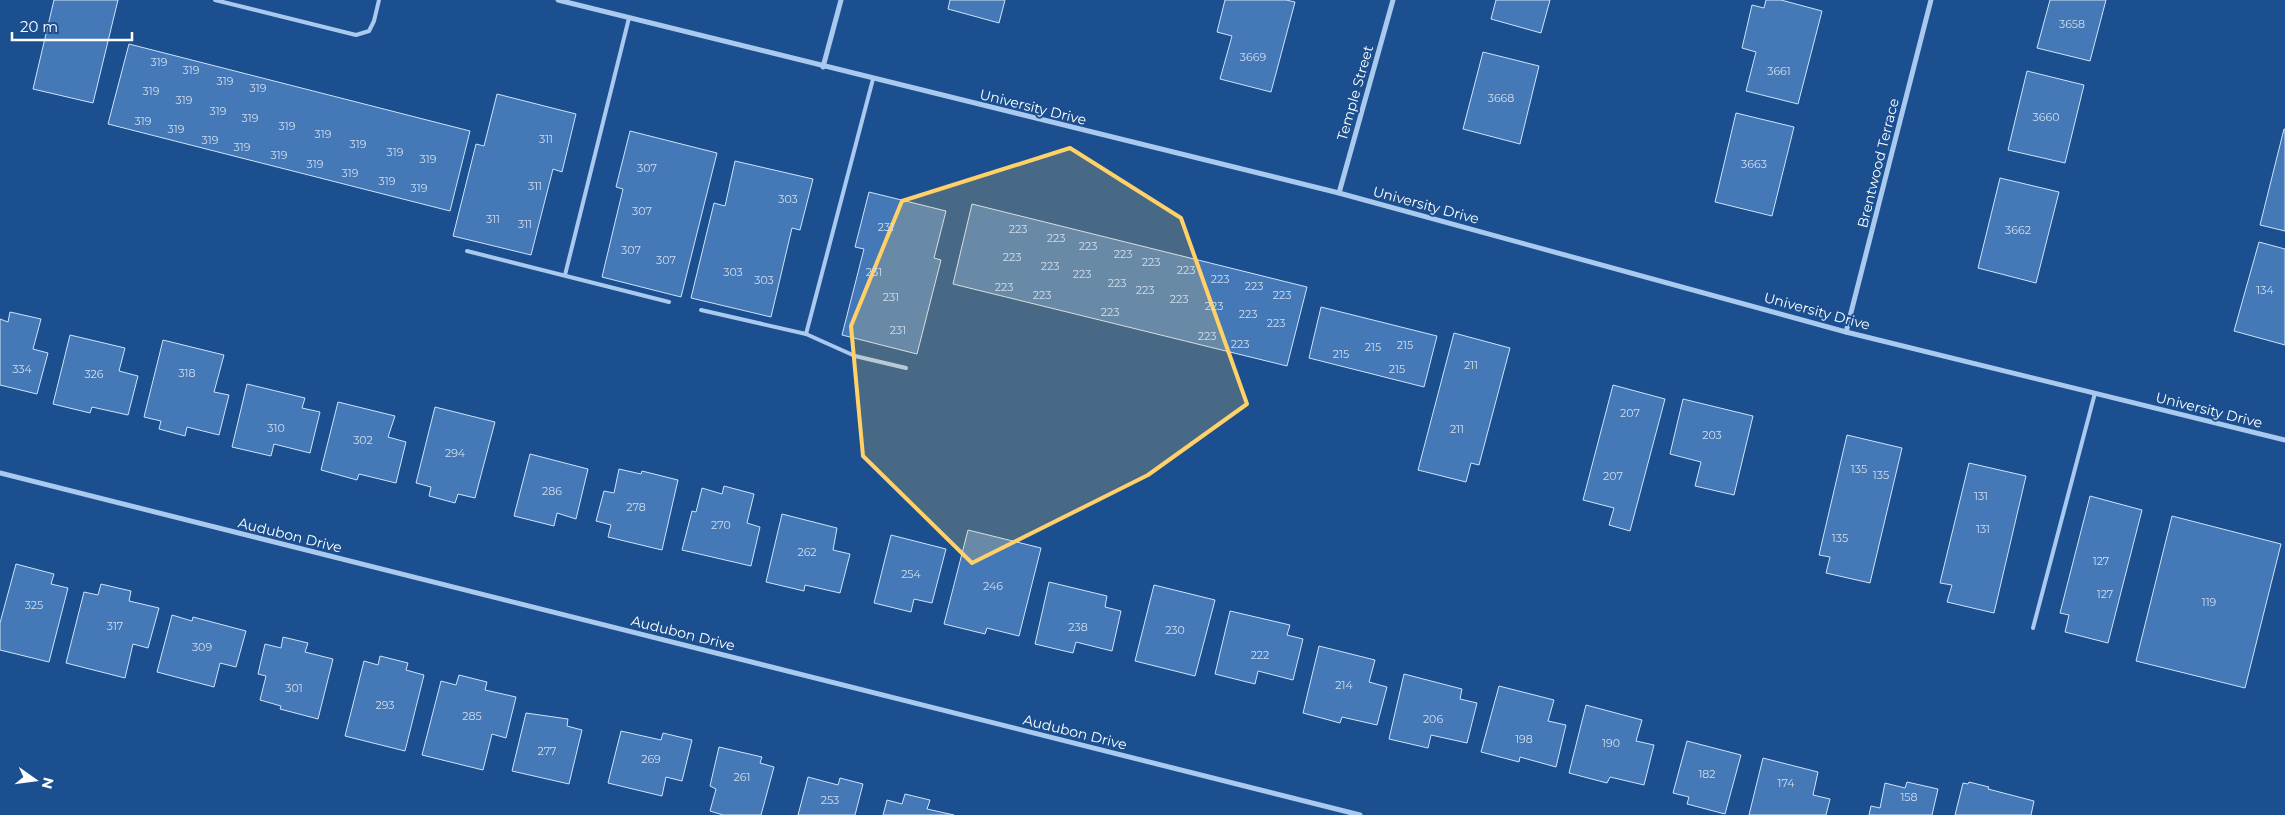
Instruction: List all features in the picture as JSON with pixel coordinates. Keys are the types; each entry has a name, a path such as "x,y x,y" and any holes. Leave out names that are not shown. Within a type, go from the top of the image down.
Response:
{"street":[{"name":"University Drive","path":"558,0 1339,193 1846,332 2285,440"},
{"path":"824,67 840,0"},
{"name":"Temple Street","path":"1339,193 1393,0"},
{"name":"Brentwood Terrace","path":"1846,332 1931,0"},
{"name":"Audubon Drive","path":"0,473 1360,815"}],"lane":[{"path":"216,0 356,35 369,31 374,21 379,0"},
{"path":"566,275 630,18"},
{"path":"806,334 873,79"},
{"path":"466,251 669,302"},
{"path":"701,310 806,334 855,356 906,368"},
{"path":"2033,628 2095,393"}],"highlighted area":[{"path":"1070,148 1181,218 1247,404 1148,475 972,563 863,456 851,326 902,201"}],"building":[{"path":"54,0 118,0 93,103 33,89"},
{"path":"950,0 1005,0 999,23 948,9"},
{"path":"1225,0 1286,0 1295,2 1271,92 1220,79 1232,36 1217,32"},
{"path":"1496,0 1550,0 1541,33 1491,19"},
{"path":"1766,0 1781,0 1822,11 1798,104 1746,91 1756,52 1742,48 1752,5 1764,8"},
{"path":"2050,0 2106,0 2090,61 2037,48"},
{"path":"129,44 470,131 450,211 108,124"},
{"path":"1483,52 1539,66 1520,144 1463,129"},
{"path":"2027,71 2084,85 2065,163 2008,150"},
{"path":"497,94 576,114 562,172 553,169 531,255 453,236 476,144 484,146"},
{"path":"1736,113 1794,127 1772,216 1715,202"},
{"path":"2285,129 2285,231 2260,225"},
{"path":"630,131 717,153 681,297 602,277 623,189 616,187"},
{"path":"735,161 813,179 800,230 792,228 771,317 691,298 714,203 725,206"},
{"path":"2000,178 2059,192 2036,283 1978,268"},
{"path":"869,192 946,211 934,258 941,260 917,354 842,335 864,249 855,247"},
{"path":"972,204 1307,287 1287,366 953,284"},
{"path":"2259,242 2285,249 2285,345 2234,331"},
{"path":"1321,307 1437,336 1424,387 1309,358"},
{"path":"10,312 41,319 33,349 48,353 37,394 0,385 0,319 8,322"},
{"path":"1454,333 1510,348 1479,465 1471,463 1466,482 1418,470"},
{"path":"70,335 125,348 119,371 138,376 128,415 92,407 90,413 53,404"},
{"path":"163,340 224,355 214,392 229,395 219,435 187,427 185,436 159,429 161,421 144,417"},
{"path":"247,384 305,398 302,408 320,412 310,453 274,444 271,456 232,447"},
{"path":"1613,385 1665,399 1630,531 1609,525 1614,508 1583,500"},
{"path":"1683,399 1753,416 1734,495 1695,486 1701,462 1670,454"},
{"path":"338,402 395,416 388,437 406,442 396,483 359,474 357,480 321,470"},
{"path":"435,407 495,422 475,498 458,494 455,503 429,496 431,487 416,483"},
{"path":"1847,435 1902,448 1870,583 1826,573 1830,557 1819,555"},
{"path":"530,454 588,469 576,519 557,513 554,526 514,516"},
{"path":"1969,463 2026,476 1994,613 1947,602 1952,585 1940,583"},
{"path":"619,469 641,474 642,471 678,480 662,550 608,537 611,525 596,521 604,491 614,493"},
{"path":"724,486 754,494 747,523 760,527 751,566 682,550 692,511 696,512 702,488 722,494"},
{"path":"2090,496 2142,510 2108,643 2065,632 2069,615 2060,613"},
{"path":"782,514 837,528 833,550 850,554 840,593 805,585 804,591 766,582"},
{"path":"2172,516 2281,544 2245,688 2136,661"},
{"path":"968,530 1041,548 1019,636 987,628 985,634 944,624"},
{"path":"891,535 946,549 932,603 914,599 911,612 874,603"},
{"path":"16,564 54,574 51,584 68,588 49,662 0,650 0,623"},
{"path":"1049,582 1107,596 1105,607 1121,611 1112,651 1076,642 1073,653 1035,644"},
{"path":"101,584 131,591 129,601 159,608 148,648 133,644 125,678 66,663 84,592 98,595"},
{"path":"1154,585 1215,600 1195,676 1135,661"},
{"path":"1230,611 1290,625 1287,635 1303,639 1293,680 1258,671 1255,684 1215,674"},
{"path":"172,615 192,621 193,617 246,631 236,667 220,663 214,687 157,672"},
{"path":"283,637 308,643 305,652 333,659 318,719 280,709 281,706 260,700 266,676 258,674 265,644 281,648"},
{"path":"1319,646 1375,660 1369,682 1387,687 1377,725 1342,717 1340,723 1303,713"},
{"path":"380,656 408,663 406,670 424,675 405,751 345,736 364,661 378,665"},
{"path":"1404,674 1462,689 1460,699 1477,703 1467,743 1431,735 1428,748 1389,739"},
{"path":"459,675 487,682 485,690 516,697 506,738 492,734 483,770 422,755 441,681 456,685"},
{"path":"1499,686 1554,700 1548,721 1566,725 1556,767 1520,757 1519,762 1481,752"},
{"path":"1586,705 1642,720 1636,741 1654,745 1644,785 1610,777 1607,783 1569,773"},
{"path":"526,713 568,719 567,726 582,730 569,784 512,771"},
{"path":"621,731 661,740 663,733 692,740 682,781 666,777 662,796 608,783"},
{"path":"1687,741 1741,755 1725,814 1687,804 1689,797 1673,793"},
{"path":"719,747 762,757 760,763 774,767 761,815 723,815 710,811 716,789 710,786"},
{"path":"1763,758 1818,772 1813,795 1830,799 1826,815 1749,815"},
{"path":"808,777 838,785 840,778 863,784 855,815 798,815"},
{"path":"1907,782 1938,789 1932,815 1869,815 1871,806 1880,808 1885,783 1905,788"},
{"path":"1969,782 2034,801 2031,815 1955,815 1963,783 1968,784"},
{"path":"905,794 930,800 927,809 954,815 883,815 887,800 902,804"}]}
